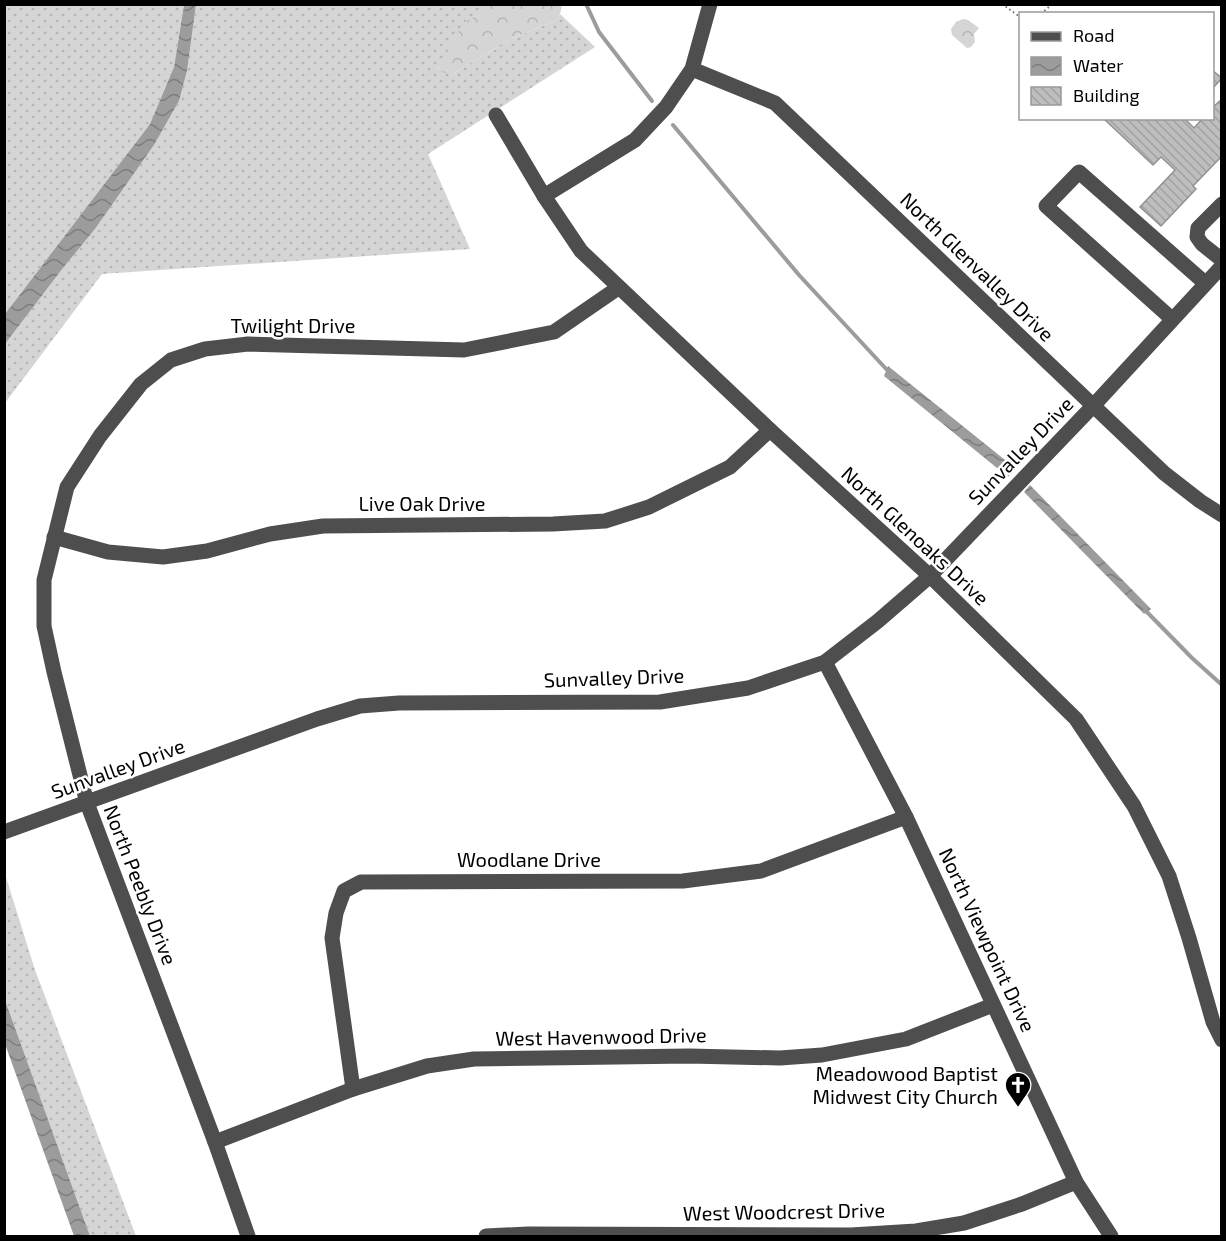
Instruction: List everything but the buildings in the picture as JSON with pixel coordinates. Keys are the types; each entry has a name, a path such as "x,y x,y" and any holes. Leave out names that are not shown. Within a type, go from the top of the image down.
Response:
{"street":[{"path":"544,196 635,140 666,107 692,69 710,4"},
{"name":"North Glenvalley Drive","path":"692,69 774,103 1164,473 1221,515"},
{"name":"North Glenoaks Drive","path":"496,116 544,196 581,251 770,430 930,576 1076,719 1134,806 1169,876 1213,1022 1221,1040"},
{"path":"1172,319 1046,206 1078,172 1217,272"},
{"path":"1217,272 1197,237 1198,228 1221,204"},
{"name":"Sunvalley Drive","path":"4,832 317,719 360,706 455,702 660,702 748,688 825,662 878,621 930,576 1093,406 1217,272"},
{"name":"Twilight Drive","path":"54,537 68,487 100,436 141,384 171,360 205,349 248,344 464,350 554,332 618,288"},
{"name":"Live Oak Drive","path":"54,537 108,552 163,557 207,551 270,534 323,526 553,525 605,521 649,507 730,467 770,430"},
{"name":"North Peebly Drive","path":"54,537 44,580 44,626 87,803 215,1142 248,1236"},
{"name":"North Viewpoint Drive","path":"825,662 906,817 1076,1182 1111,1236"},
{"name":"Woodlane Drive","path":"353,1089 332,938 336,913 344,891 361,882 683,880 728,875 761,871 906,817"},
{"name":"West Havenwood Drive","path":"215,1142 353,1089 427,1066 474,1059 689,1056 780,1058 822,1055 906,1039 993,1005"},
{"name":"West Woodcrest Drive","path":"486,1236 528,1234 851,1235 916,1231 964,1223 1022,1204 1076,1182"}],"path":[{"path":"1002,4 1019,16"}],"green space":[{"path":"5,5 184,5 174,67 150,124 5,314"},
{"path":"196,5 485,5 485,13 437,69 451,75 513,38 557,20 560,14 595,47 428,154 470,249 102,274 5,403 5,344 95,229 154,145 179,101 187,71"},
{"path":"485,5 562,5 557,20 513,38 451,75 437,70 464,22 485,13"},
{"path":"963,19 979,28 974,34 975,42 967,48 952,35 951,29 956,22"},
{"path":"5,874 35,970 136,1236 90,1236 5,1000"}],"water":[{"path":"184,5 196,5 187,71 179,101 154,145 95,229 5,344 5,314 150,124 174,67"},
{"path":"888,366 1015,468 1008,477 884,376"},
{"path":"1030,485 1151,609 1144,614 1024,492"},
{"path":"5,1000 90,1236 74,1236 5,1044"}],"waterway":[{"path":"586,4 599,32 652,101"},
{"path":"673,125 799,275 888,371"},
{"path":"1145,610 1222,685"}],"place":[{"name":"Meadowood Baptist Midwest City Church","path":"1018,1108"}]}
